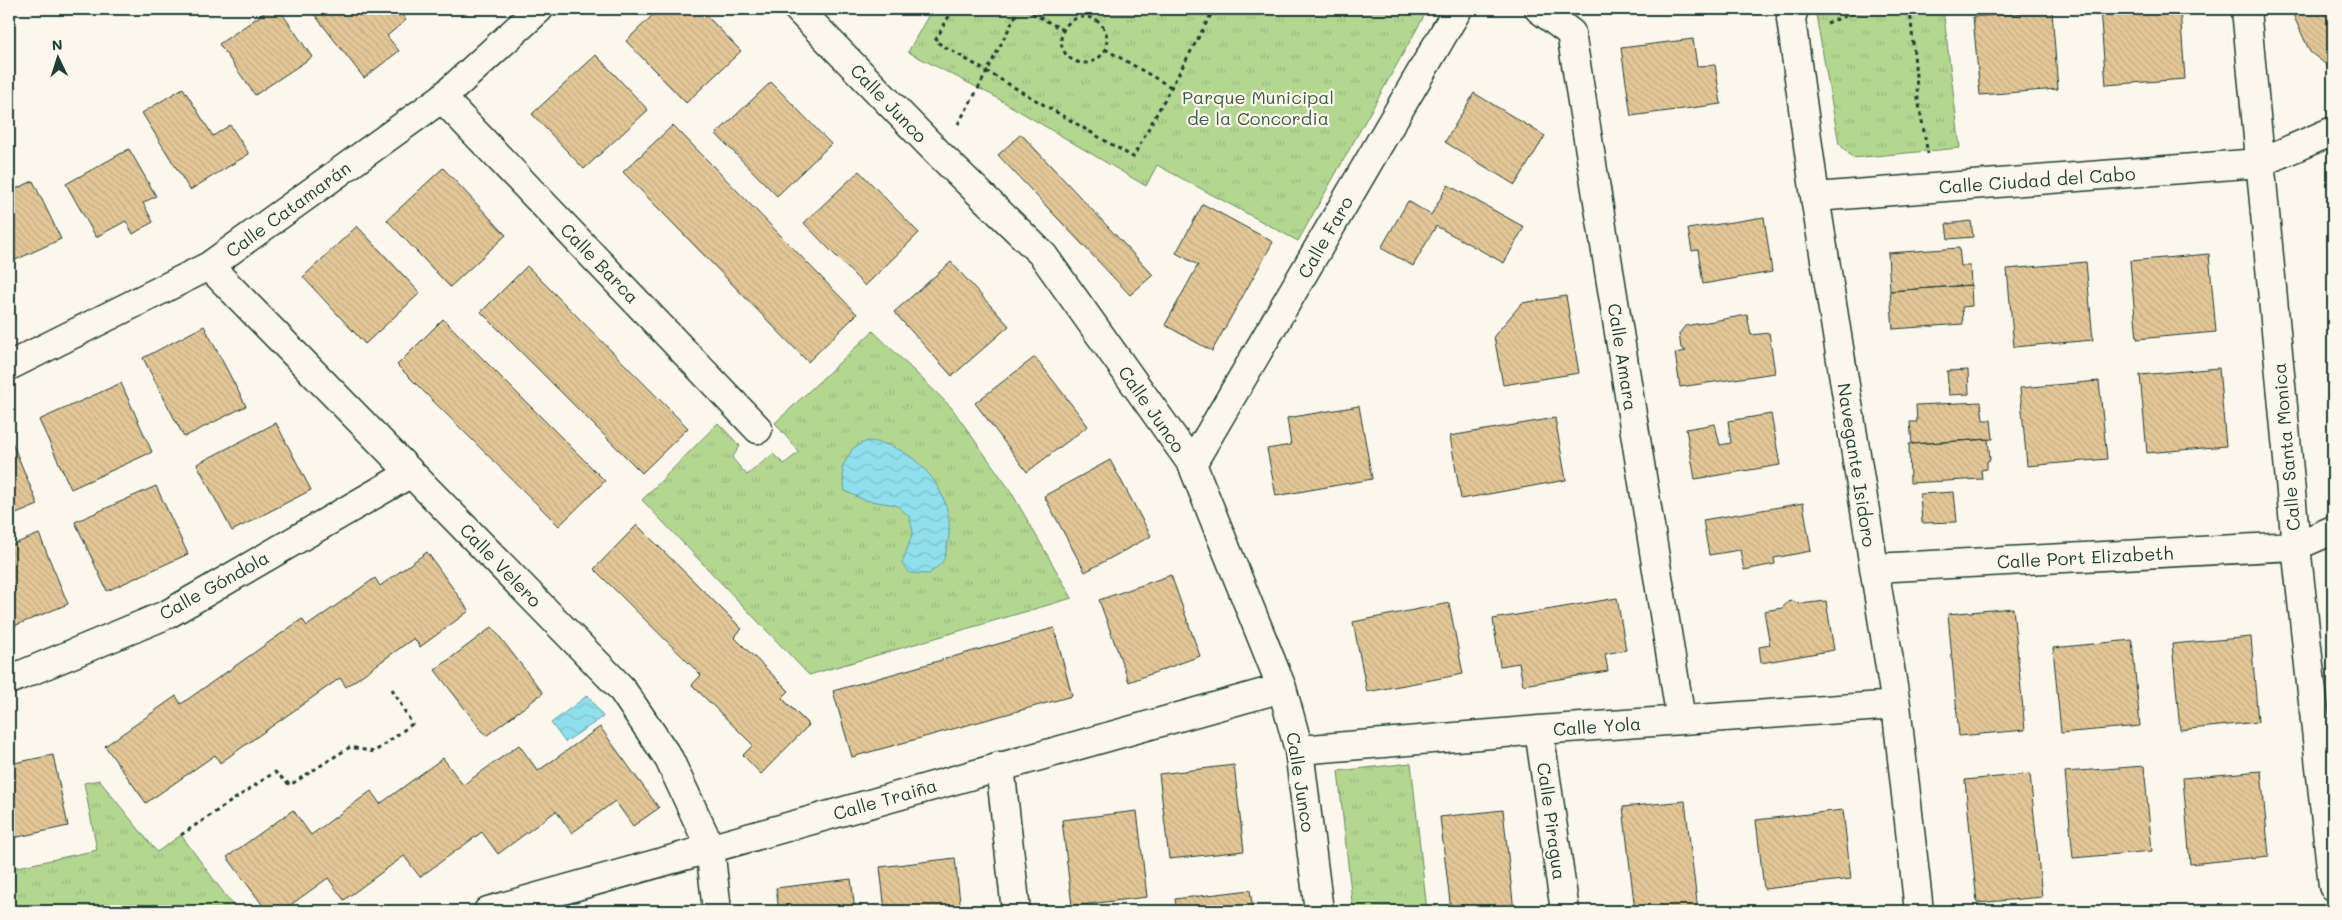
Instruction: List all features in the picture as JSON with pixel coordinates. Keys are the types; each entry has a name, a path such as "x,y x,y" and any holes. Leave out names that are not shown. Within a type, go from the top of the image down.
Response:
{"street":[{"name":"Calle Catamarán","path":"9,366 209,266 442,98 539,9"},
{"name":"Calle Junco","path":"798,9 939,154 1042,254 1192,464 1282,688 1299,750 1319,911"},
{"name":"Calle Faro","path":"1192,464 1458,9"},
{"name":"Calle Amara","path":"1539,9 1571,33 1681,720"},
{"name":"Calle Santa Monica","path":"2246,9 2296,546 2333,886"},
{"name":"Navegante Isidoro","path":"1792,14 1815,196 1896,705 1919,911"},
{"name":"Calle Barca","path":"442,98 758,429"},
{"name":"Calle Ciudad del Cabo","path":"1815,196 2259,163 2333,131"},
{"name":"Calle Velero","path":"209,266 621,688 669,759 710,847 717,911"},
{"name":"Calle Góndola","path":"9,680 168,614 411,473"},
{"path":"2296,546 2333,530"},
{"name":"Calle Port Elizabeth","path":"1874,568 2296,546"},
{"name":"Calle Traiña","path":"488,911 710,847 1282,688"},
{"name":"Calle Yola","path":"1299,750 1539,730 1896,705"},
{"name":"Calle Piragua","path":"1539,730 1564,911"},
{"path":"1000,766 1016,911"}],"path":[{"path":"953,9 935,41 1132,157 1214,9"},
{"path":"939,154 978,89 1019,9"},
{"path":"1025,9 1063,30"},
{"path":"1910,9 1918,99 1934,188"},
{"path":"1078,17 1092,18 1104,28 1107,43 1105,50 1094,61 1079,63 1072,60 1062,48 1060,40 1063,30 1071,20 1078,17"},
{"path":"1105,50 1171,87"},
{"path":"182,835 276,772 290,785 350,747 374,752 412,724 392,689"}],"green space":[{"name":"Parque Municipal de la Concordia","path":"932,9 1428,9 1298,241 1157,165 1146,186 992,95 908,52"},
{"path":"1815,9 1943,9 1960,148 1853,158 1839,144"},
{"path":"873,331 951,407 1010,490 1072,598 809,675 642,500 718,423 740,446 732,458 747,475 773,454 784,464 799,452 775,423"},
{"path":"1411,763 1427,911 1353,911 1338,771"},
{"path":"99,780 157,852 181,835 237,911 9,911 9,869 97,850 84,783"}],"water":[{"path":"867,441 885,444 902,451 917,462 930,476 940,492 947,509 949,528 947,546 943,561 929,574 910,573 902,564 913,532 909,516 896,505 864,500 845,491 842,467 853,448"},
{"path":"588,695 603,717 565,742 551,723"}],"building":[{"path":"270,9 279,9 312,57 255,95 219,44"},
{"path":"310,9 397,9 406,20 387,36 399,51 364,78"},
{"path":"659,9 700,9 741,51 686,103 626,41"},
{"path":"2100,9 2180,9 2185,79 2106,85"},
{"path":"2333,9 2333,70 2310,52 2291,10"},
{"path":"2052,11 2058,89 1980,95 1973,17"},
{"path":"1693,39 1697,66 1715,65 1721,104 1631,116 1621,48"},
{"path":"596,55 648,110 584,169 532,114"},
{"path":"771,82 831,144 777,196 716,134"},
{"path":"183,88 213,136 230,125 249,154 190,190 142,113"},
{"path":"1474,93 1545,136 1515,185 1445,142"},
{"path":"673,125 857,314 808,362 623,172"},
{"path":"1021,134 1153,275 1130,295 998,155"},
{"path":"129,149 156,196 143,203 153,222 133,234 126,221 96,237 66,184"},
{"path":"443,168 506,235 450,287 387,220"},
{"path":"859,171 919,233 865,286 804,223"},
{"path":"33,181 61,239 9,263 9,192"},
{"path":"1448,185 1524,227 1504,263 1436,226 1413,266 1381,248 1408,201 1431,215"},
{"path":"1203,204 1273,242 1212,351 1165,325 1198,265 1176,253"},
{"path":"1764,217 1772,272 1703,284 1698,250 1692,251 1688,229"},
{"path":"1971,221 1973,237 1948,239 1946,224"},
{"path":"357,226 420,293 365,344 303,277"},
{"path":"1959,248 1961,266 1970,266 1971,285 1890,291 1888,253"},
{"path":"2209,254 2216,332 2137,339 2130,261"},
{"path":"951,262 1009,326 952,376 894,312"},
{"path":"2086,262 2093,340 2014,347 2007,269"},
{"path":"527,266 688,428 642,473 481,312"},
{"path":"1971,285 1972,306 1962,307 1963,324 1893,329 1890,291"},
{"path":"1566,296 1579,373 1503,385 1494,336 1522,303"},
{"path":"1747,315 1751,335 1769,333 1775,373 1680,387 1675,353 1686,351 1681,348 1679,334 1685,326"},
{"path":"443,319 605,481 559,526 397,365"},
{"path":"204,326 246,406 184,437 143,358"},
{"path":"1035,357 1088,426 1027,472 975,403"},
{"path":"2219,368 2226,446 2147,453 2140,375"},
{"path":"1968,370 1969,394 1949,395 1947,371"},
{"path":"2099,381 2107,459 2027,466 2020,388"},
{"path":"121,383 152,452 71,489 39,420"},
{"path":"1981,402 1983,420 1991,420 1993,439 1912,444 1910,422 1917,422 1916,405"},
{"path":"1359,406 1372,479 1276,496 1267,449 1291,445 1287,418"},
{"path":"1771,414 1780,465 1695,479 1686,429 1715,424 1720,445 1731,443 1728,421"},
{"path":"1555,418 1566,480 1461,499 1450,436"},
{"path":"276,423 311,490 232,531 197,464"},
{"path":"9,435 38,505 9,517"},
{"path":"1988,439 1990,460 1987,461 1987,469 1981,470 1982,479 1910,483 1909,444"},
{"path":"1110,460 1151,536 1085,572 1044,496"},
{"path":"156,486 188,554 107,591 75,522"},
{"path":"1954,492 1957,522 1922,523 1920,494"},
{"path":"1803,503 1811,551 1774,558 1775,564 1744,570 1740,550 1709,555 1703,520"},
{"path":"637,525 742,629 734,637 789,691 782,698 809,725 761,774 743,755 753,745 692,685 701,675 594,569"},
{"path":"39,534 68,604 9,628 9,546"},
{"path":"427,552 469,611 420,647 414,638 346,687 340,678 220,763 215,755 146,803 105,746 176,696 181,704 302,619 307,626 375,578 380,586"},
{"path":"1171,575 1200,656 1129,682 1099,600"},
{"path":"1617,598 1626,650 1605,654 1608,671 1523,685 1519,663 1500,666 1493,619"},
{"path":"1790,600 1800,604 1826,601 1834,650 1761,663 1759,647 1770,645 1764,611 1782,608"},
{"path":"1449,603 1463,674 1367,692 1353,622"},
{"path":"2013,608 2025,730 1959,736 1948,614"},
{"path":"492,627 543,693 486,736 435,670"},
{"path":"1054,628 1072,696 852,757 833,691"},
{"path":"2251,637 2258,722 2180,730 2172,644"},
{"path":"2132,640 2140,726 2061,733 2053,648"},
{"path":"600,727 659,808 633,826 615,801 572,833 556,811 498,854 482,832 420,877 404,856 344,900 328,878 282,911 267,911 227,857 293,810 311,835 371,791 380,804 443,758 463,785 519,745 538,771"},
{"path":"53,755 68,826 9,839 9,764"},
{"path":"1234,765 1244,851 1169,859 1159,774"},
{"path":"2144,766 2152,851 2073,858 2065,772"},
{"path":"2261,771 2269,856 2190,864 2183,778"},
{"path":"2030,774 2042,897 1977,903 1965,780"},
{"path":"1685,801 1698,911 1635,911 1623,807"},
{"path":"1503,810 1514,911 1451,911 1440,817"},
{"path":"1843,810 1851,879 1764,889 1756,820"},
{"path":"1137,811 1147,897 1072,906 1062,820"},
{"path":"955,858 961,911 885,911 880,867"},
{"path":"851,879 855,911 779,911 776,888"},
{"path":"1250,890 1253,911 1177,911 1175,899"}]}
